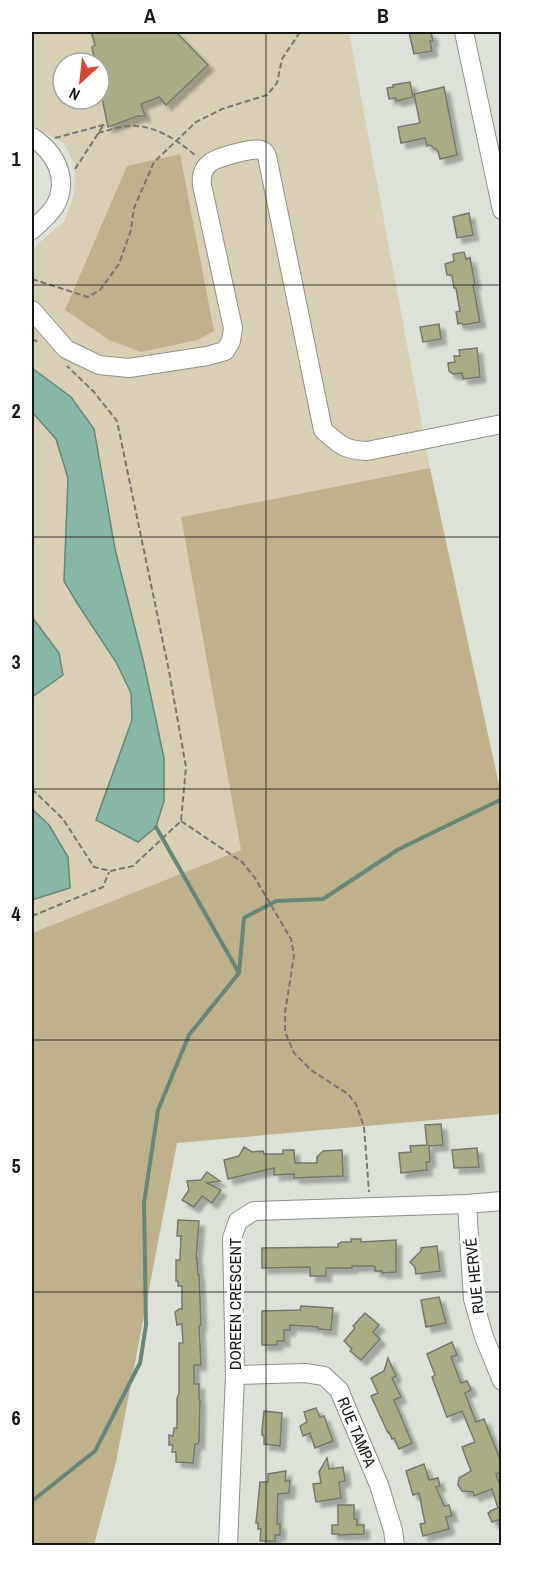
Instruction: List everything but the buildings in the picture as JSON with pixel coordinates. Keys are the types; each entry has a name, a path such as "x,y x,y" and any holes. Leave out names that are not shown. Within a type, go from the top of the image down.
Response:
{"street":[{"path":"464,32 501,210"},
{"path":"32,230 54,208 61,182 57,164 52,155 35,140"},
{"path":"32,310 66,348 99,365 129,368 225,351 231,341 233,328 202,175 214,160 252,150 261,150 266,153 323,430 339,444 352,450 367,451 501,424"},
{"name":"DOREEN CRESCENT","path":"228,1545 235,1376 232,1238 238,1221 254,1211 501,1201"},
{"name":"RUE HERVÉ","path":"467,1204 473,1299 483,1337 501,1381"},
{"name":"RUE TAMPA","path":"235,1376 306,1373 324,1376 339,1390 379,1485 393,1530 395,1545"}],"path":[{"path":"32,279 88,297 100,290 119,264 131,230 134,208 154,162 196,122 222,109 267,95 277,83 282,59 300,32"},
{"path":"35,140 107,124"},
{"path":"73,172 103,126"},
{"path":"98,133 138,126 156,131 176,140 207,166"},
{"path":"32,339 42,344"},
{"path":"32,789 63,819 94,867 110,871 134,866 181,821 186,767 169,671 117,421 94,392 60,360"},
{"path":"181,821 242,862 255,878 291,939 294,956 285,1012 285,1032 294,1053 311,1070 348,1094 356,1104 364,1127 369,1188 367,1207"},
{"path":"32,916 103,887 110,871"}],"shaded area":[{"path":"32,32 349,32 430,468 181,517 241,850 32,933 32,251 64,222 74,194 75,164 63,143 32,125"},
{"path":"180,154 214,331 198,340 141,352 109,340 65,310 127,166"},
{"path":"32,368 71,397 94,429 115,549 144,664 164,758 164,801 156,827 138,842 96,820 132,720 131,693 116,662 64,581 68,478 56,439 32,412"},
{"path":"430,468 501,794 501,1114 177,1143 116,1462 94,1545 32,1545 32,933 241,850 181,517"},
{"path":"32,617 59,653 63,675 32,697"},
{"path":"32,809 49,825 68,857 70,888 32,900"}],"waterway":[{"path":"32,1501 95,1451 140,1363 146,1325 144,1203 158,1110 189,1035 239,973 244,918 276,901 323,899 399,849 502,799"},
{"path":"156,827 239,973"}]}
